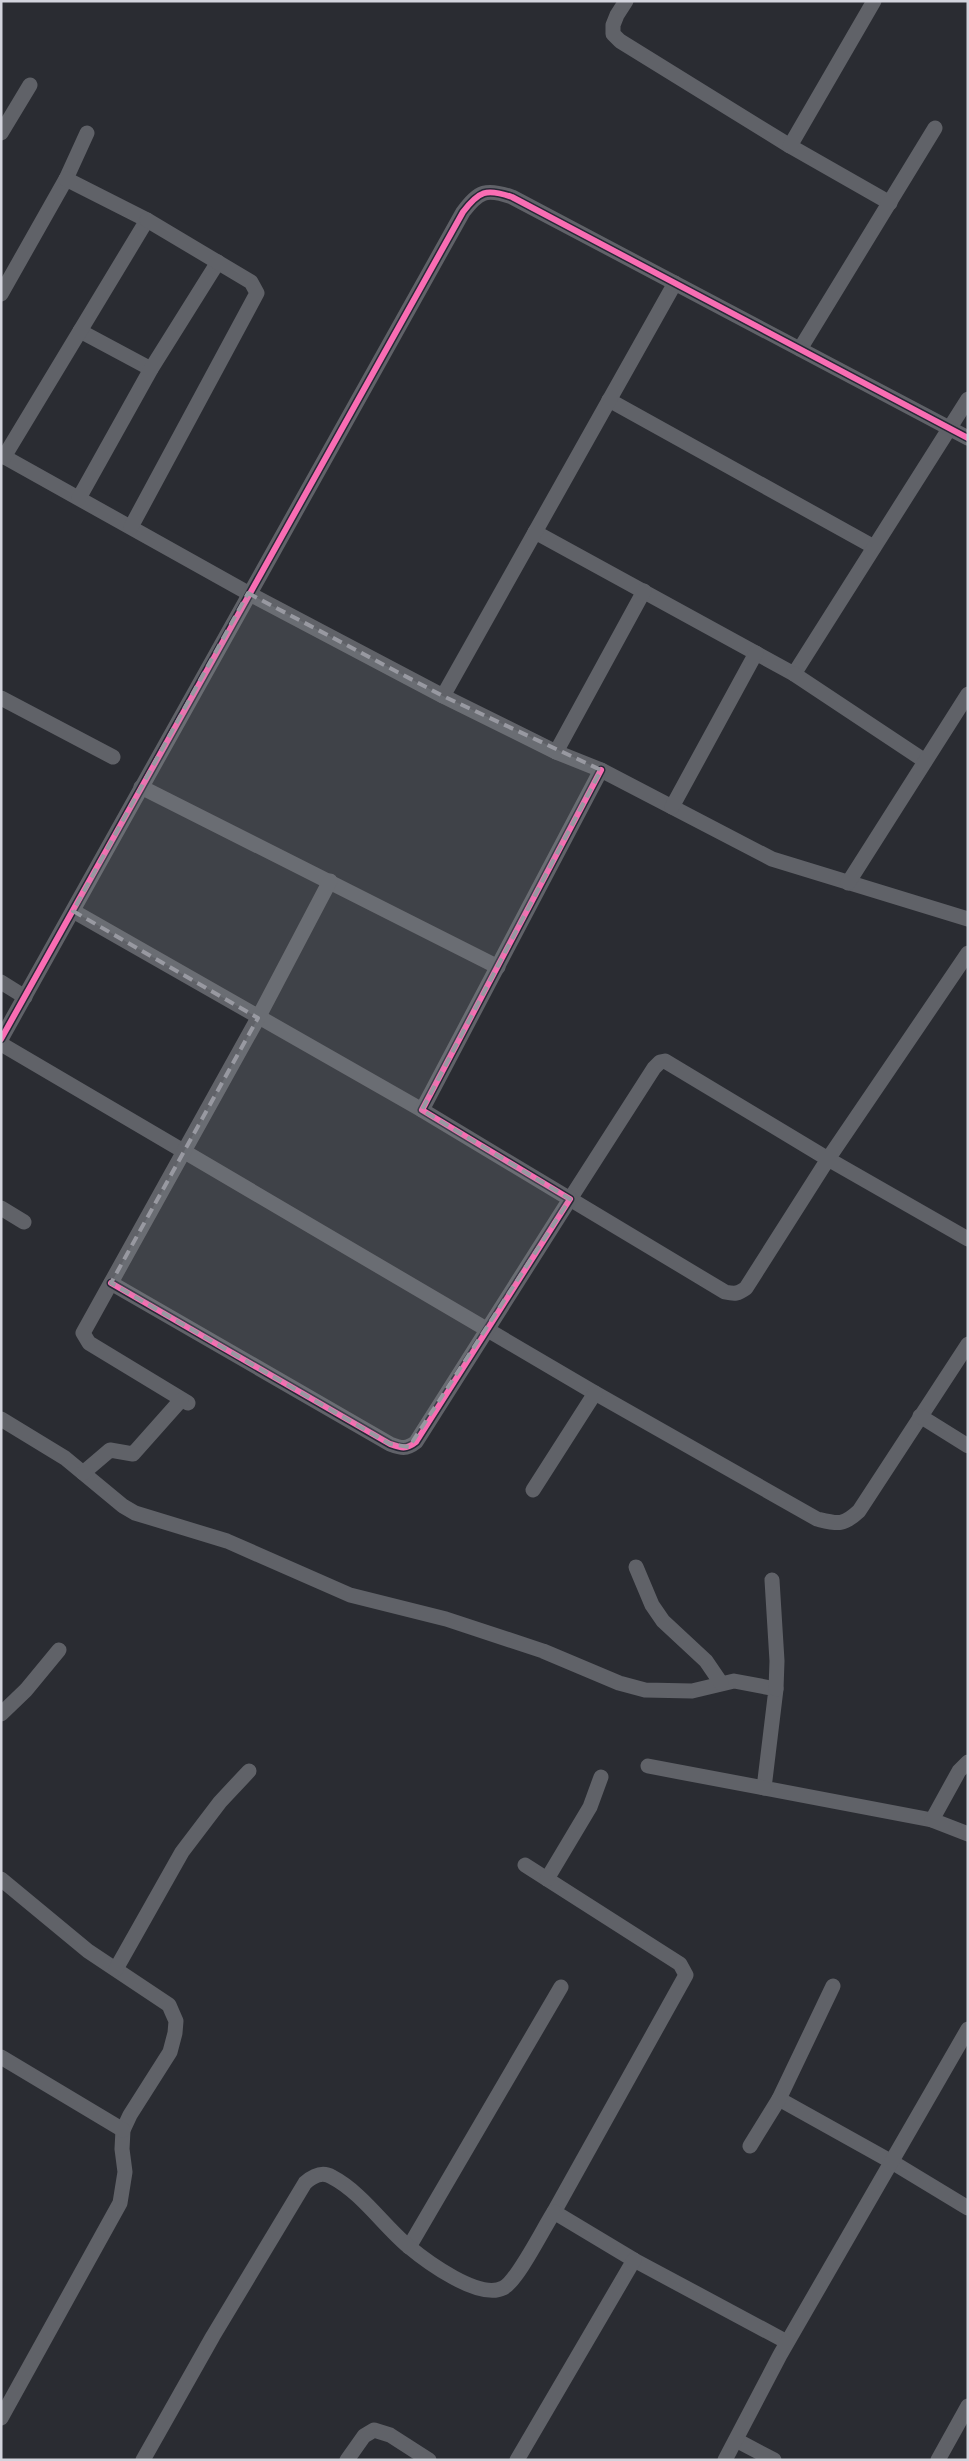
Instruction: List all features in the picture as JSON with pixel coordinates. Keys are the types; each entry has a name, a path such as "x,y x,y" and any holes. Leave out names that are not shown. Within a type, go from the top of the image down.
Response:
{"street":[{"path":"626,1 613,25 613,34 620,41 790,146 890,203"},
{"path":"790,146 874,1"},
{"path":"1,133 30,85"},
{"path":"800,349 935,128"},
{"path":"1,294 66,179 87,133"},
{"path":"66,179 147,220 218,262 251,282 257,293 256,299 131,527"},
{"path":"1,1039 248,593 463,212 474,197 488,191 512,197 968,438"},
{"path":"147,220 3,456 248,593 443,696 556,752 601,770 772,860 968,919"},
{"path":"79,498 151,369 218,262"},
{"path":"443,696 675,282"},
{"path":"80,331 151,369"},
{"path":"794,674 968,398"},
{"path":"609,400 874,547"},
{"path":"535,532 794,674 925,761"},
{"path":"556,752 644,591"},
{"path":"672,807 756,653"},
{"path":"848,883 968,694"},
{"path":"1,698 113,757"},
{"path":"422,1110 601,770"},
{"path":"141,787 498,967"},
{"path":"83,1473 110,1450 133,1454 184,1402 85,1339 83,1332 258,1018 330,881"},
{"path":"73,911 422,1110 725,1292 736,1294 746,1288 828,1159 968,953"},
{"path":"1,982 25,997"},
{"path":"1,1044 595,1393 817,1519 835,1523 847,1522 859,1511 968,1344"},
{"path":"111,1283 390,1444 401,1448 409,1447 416,1442 654,1068 660,1062 665,1061 828,1159 968,1239"},
{"path":"1,1208 24,1222"},
{"path":"533,1490 595,1393"},
{"path":"920,1416 968,1446"},
{"path":"1,1419 65,1458 123,1506 135,1513 227,1541 350,1595 446,1619 488,1632 551,1654 619,1683 646,1690 692,1691 734,1681 776,1688"},
{"path":"636,1567 652,1604 663,1621 706,1661 721,1683"},
{"path":"764,1788 776,1688 777,1661 772,1580"},
{"path":"1,1714 26,1690 59,1650"},
{"path":"932,1820 959,1771 968,1762"},
{"path":"648,1766 932,1820 968,1834"},
{"path":"116,1969 182,1852 220,1802 249,1771"},
{"path":"547,1879 590,1807 602,1777"},
{"path":"143,2460 213,2336 305,2183 312,2176 320,2174 331,2176 363,2202 409,2247 449,2274 474,2287 488,2291 504,2288 515,2278 554,2212 686,1975 685,1969 680,1964 525,1865"},
{"path":"1,1879 88,1951 169,2005 176,2021 176,2034 170,2052 130,2115 123,2130 122,2149 126,2172 120,2203 1,2418"},
{"path":"750,2146 779,2099 833,1986"},
{"path":"409,2247 561,1988"},
{"path":"725,2460 787,2342 968,2029"},
{"path":"1,2057 123,2130"},
{"path":"779,2099 892,2162 968,2208"},
{"path":"554,2212 634,2260 787,2342"},
{"path":"517,2460 634,2260"},
{"path":"938,2460 965,2417"},
{"path":"347,2460 364,2436 374,2430 390,2435 429,2460"},
{"path":"736,2440 774,2460"}],"highlighted area":[{"path":"248,593 443,696 601,770 422,1110 570,1199 409,1447 390,1444 111,1283 258,1018 73,911"}],"cycle path":[{"path":"1,1039 463,212 479,196 489,192 512,197 968,438"},
{"path":"111,1283 390,1444 403,1448 416,1442 570,1199 422,1110 601,770"}]}
